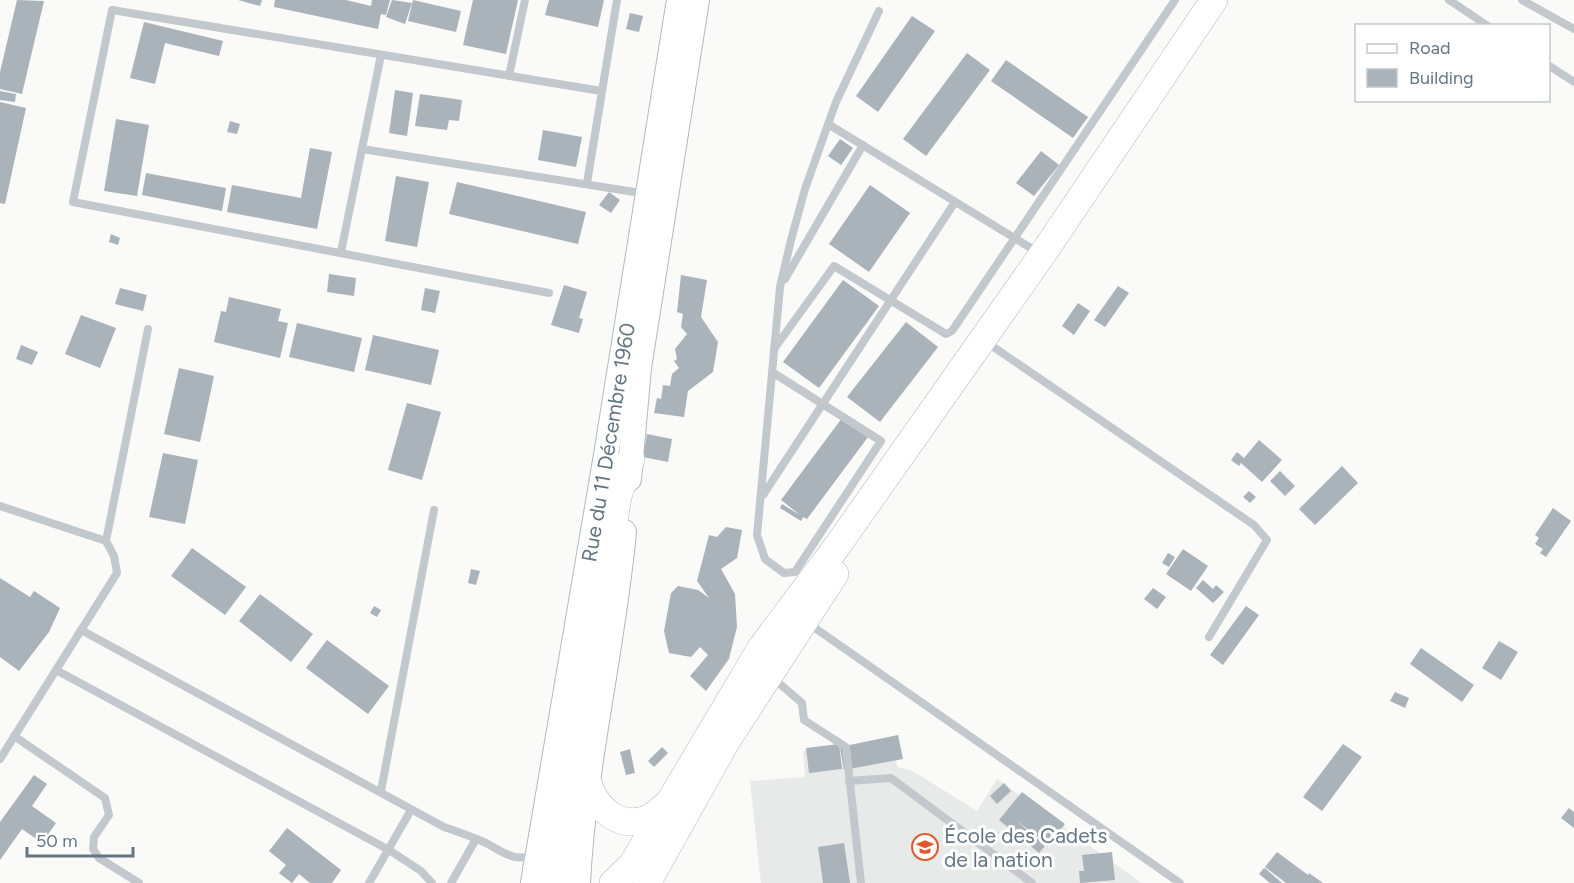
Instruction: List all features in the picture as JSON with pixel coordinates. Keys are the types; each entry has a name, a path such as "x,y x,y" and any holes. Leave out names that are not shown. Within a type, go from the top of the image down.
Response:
{"main road":[{"name":"Rue du 11 Décembre 1960","path":"553,870 587,780 619,587 618,460 648,194 680,0"},
{"name":"Rue du 11 Décembre 1960","path":"618,460 639,368 697,0"},
{"path":"637,883 727,727 1214,0"},
{"path":"613,883 632,865 744,674 785,614 849,544 992,346 1226,0"},
{"path":"553,870 617,502 618,460"},
{"path":"666,883 780,684 815,628 849,544"},
{"path":"647,883 726,742 829,582 849,544"},
{"path":"587,780 591,795 599,806 617,818 638,821 649,819 667,805"}],"lane":[{"path":"509,76 525,0"},
{"path":"586,183 617,0"},
{"path":"774,349 834,266 946,334 952,331 1175,0"},
{"path":"1449,0 1485,24"},
{"path":"1522,0 1574,29"},
{"path":"549,293 72,202 112,10 601,91"},
{"path":"772,372 881,441 795,572 784,573 765,559 758,535 761,498 774,349 780,287 805,189 828,124 879,11"},
{"path":"341,252 381,54"},
{"path":"1550,66 1574,82"},
{"path":"828,124 1042,255"},
{"path":"780,287 863,145"},
{"path":"362,149 648,194"},
{"path":"761,498 955,202"},
{"path":"0,759 117,573 114,556 106,540 148,329"},
{"path":"992,346 1254,525 1267,540 1209,637"},
{"path":"0,506 106,540"},
{"path":"381,791 434,510"},
{"path":"815,628 1180,883"},
{"path":"81,630 444,827 476,839 512,858 523,859 553,870"},
{"path":"56,670 389,850 421,871 432,883"},
{"path":"780,684 802,703 804,720 846,747 861,883"},
{"path":"14,736 105,798 109,815 94,837 93,849 99,858 139,883"},
{"path":"849,781 891,778 1032,883"},
{"path":"369,883 411,810"},
{"path":"451,883 476,839"}],"shaded area":[{"name":"École des Cadets de la nation","path":"894,742 897,767 911,770 977,811 997,779 1142,883 761,883 750,781 805,777 803,751"}],"building":[{"path":"17,0 44,1 22,94 0,89 0,72"},
{"path":"238,0 262,0 260,6"},
{"path":"275,0 346,0 371,6 372,0 390,0 386,15 381,14 378,29 274,7"},
{"path":"392,0 412,3 405,24 386,17"},
{"path":"413,0 461,11 456,32 408,21"},
{"path":"473,0 518,0 506,54 463,45"},
{"path":"549,0 604,0 598,27 545,15"},
{"path":"630,13 643,16 639,32 626,29"},
{"path":"912,16 935,31 878,112 856,96"},
{"path":"144,22 223,41 219,56 165,43 155,84 130,78"},
{"path":"967,53 990,70 926,156 903,139"},
{"path":"1006,60 1088,117 1073,138 991,81"},
{"path":"395,90 413,93 407,136 389,133"},
{"path":"0,91 16,94 15,102 0,100"},
{"path":"420,94 462,100 459,121 449,120 447,130 415,126"},
{"path":"0,102 26,108 5,204 0,203"},
{"path":"116,119 149,125 137,196 104,191"},
{"path":"230,121 240,124 237,134 227,132"},
{"path":"543,130 582,137 576,167 538,160"},
{"path":"840,139 853,148 841,165 828,156"},
{"path":"310,148 332,152 317,229 227,212 232,185 301,198"},
{"path":"1041,151 1059,165 1034,196 1016,183"},
{"path":"146,173 226,188 222,211 142,195"},
{"path":"396,176 429,182 417,247 385,241"},
{"path":"457,182 586,212 578,244 449,214"},
{"path":"870,185 910,213 869,272 829,244"},
{"path":"609,192 620,200 611,213 599,205"},
{"path":"111,234 120,238 118,245 109,242"},
{"path":"329,274 356,278 354,296 327,292"},
{"path":"681,275 707,280 701,317 718,342 713,372 688,391 684,417 654,413 657,398 661,399 663,385 670,386 672,374 679,368 674,361 677,359 675,349 687,334 681,327 683,314 677,312"},
{"path":"843,280 879,306 819,388 783,362"},
{"path":"564,285 587,292 579,318 583,319 579,333 551,325"},
{"path":"1118,286 1129,293 1105,327 1094,320"},
{"path":"120,288 147,295 143,311 115,304"},
{"path":"425,288 440,291 435,313 421,310"},
{"path":"229,297 281,309 278,321 288,323 280,358 214,342 221,311 226,312"},
{"path":"1078,303 1090,311 1074,335 1062,326"},
{"path":"81,315 116,328 100,368 65,354"},
{"path":"906,322 938,347 880,422 847,397"},
{"path":"297,323 362,338 354,372 289,357"},
{"path":"373,335 439,350 431,385 365,370"},
{"path":"21,345 38,352 32,365 16,359"},
{"path":"179,368 214,376 200,442 164,434"},
{"path":"407,403 441,412 422,480 388,470"},
{"path":"842,418 868,437 807,519 803,517 801,521 780,508 782,504 800,515 781,500"},
{"path":"647,434 672,439 668,462 643,457"},
{"path":"1259,440 1282,460 1262,482 1241,463 1239,466 1231,460 1237,452 1244,458"},
{"path":"163,453 198,460 185,524 149,517"},
{"path":"1342,466 1358,483 1315,525 1299,509"},
{"path":"1280,471 1295,486 1285,496 1270,481"},
{"path":"1249,491 1256,497 1250,503 1243,497"},
{"path":"1553,508 1571,521 1546,557 1540,553 1543,549 1535,544 1539,538 1535,535"},
{"path":"726,527 742,530 737,558 721,569 735,594 737,627 729,659 706,691 690,676 708,655 700,647 691,657 669,653 664,631 671,593 678,586 698,590 709,598 697,581 709,535 717,537"},
{"path":"192,548 246,587 225,615 171,576"},
{"path":"1183,549 1208,566 1191,591 1166,574"},
{"path":"1168,553 1175,557 1169,567 1162,563"},
{"path":"471,569 480,571 476,585 468,583"},
{"path":"0,578 30,597 34,591 60,608 49,632 19,671 0,657"},
{"path":"1203,580 1213,589 1216,585 1224,592 1213,603 1196,588"},
{"path":"1153,588 1166,597 1157,609 1144,599"},
{"path":"260,594 313,634 291,662 239,621"},
{"path":"374,606 381,610 377,617 370,613"},
{"path":"1246,606 1259,615 1223,665 1210,655"},
{"path":"327,640 389,686 368,714 306,668"},
{"path":"1499,641 1518,652 1501,680 1482,668"},
{"path":"1421,648 1474,685 1462,702 1410,664"},
{"path":"1395,692 1409,698 1405,708 1390,701"},
{"path":"898,735 903,759 844,770 840,747"},
{"path":"839,744 842,769 809,773 806,748"},
{"path":"1343,744 1362,757 1322,811 1303,797"},
{"path":"662,747 668,753 654,767 648,761"},
{"path":"630,749 635,773 626,775 620,752"},
{"path":"34,775 47,784 32,806 56,823 42,843 22,829 0,860 0,822"},
{"path":"1004,783 1011,791 997,804 990,796"},
{"path":"1022,792 1065,824 1048,845 1016,820 1045,846 1039,853 999,820"},
{"path":"1569,808 1574,812 1574,828 1561,818"},
{"path":"287,828 341,870 332,883 310,883 299,874 292,883 279,873 286,865 269,851"},
{"path":"844,843 850,883 823,883 818,847"},
{"path":"1112,852 1115,880 1080,883 1079,871 1084,871 1082,855"},
{"path":"1277,852 1323,883 1286,883 1265,867"},
{"path":"1264,868 1282,883 1270,883 1259,874"}],"place":[{"name":"École des Cadets de la nation","path":"925,847"}]}
